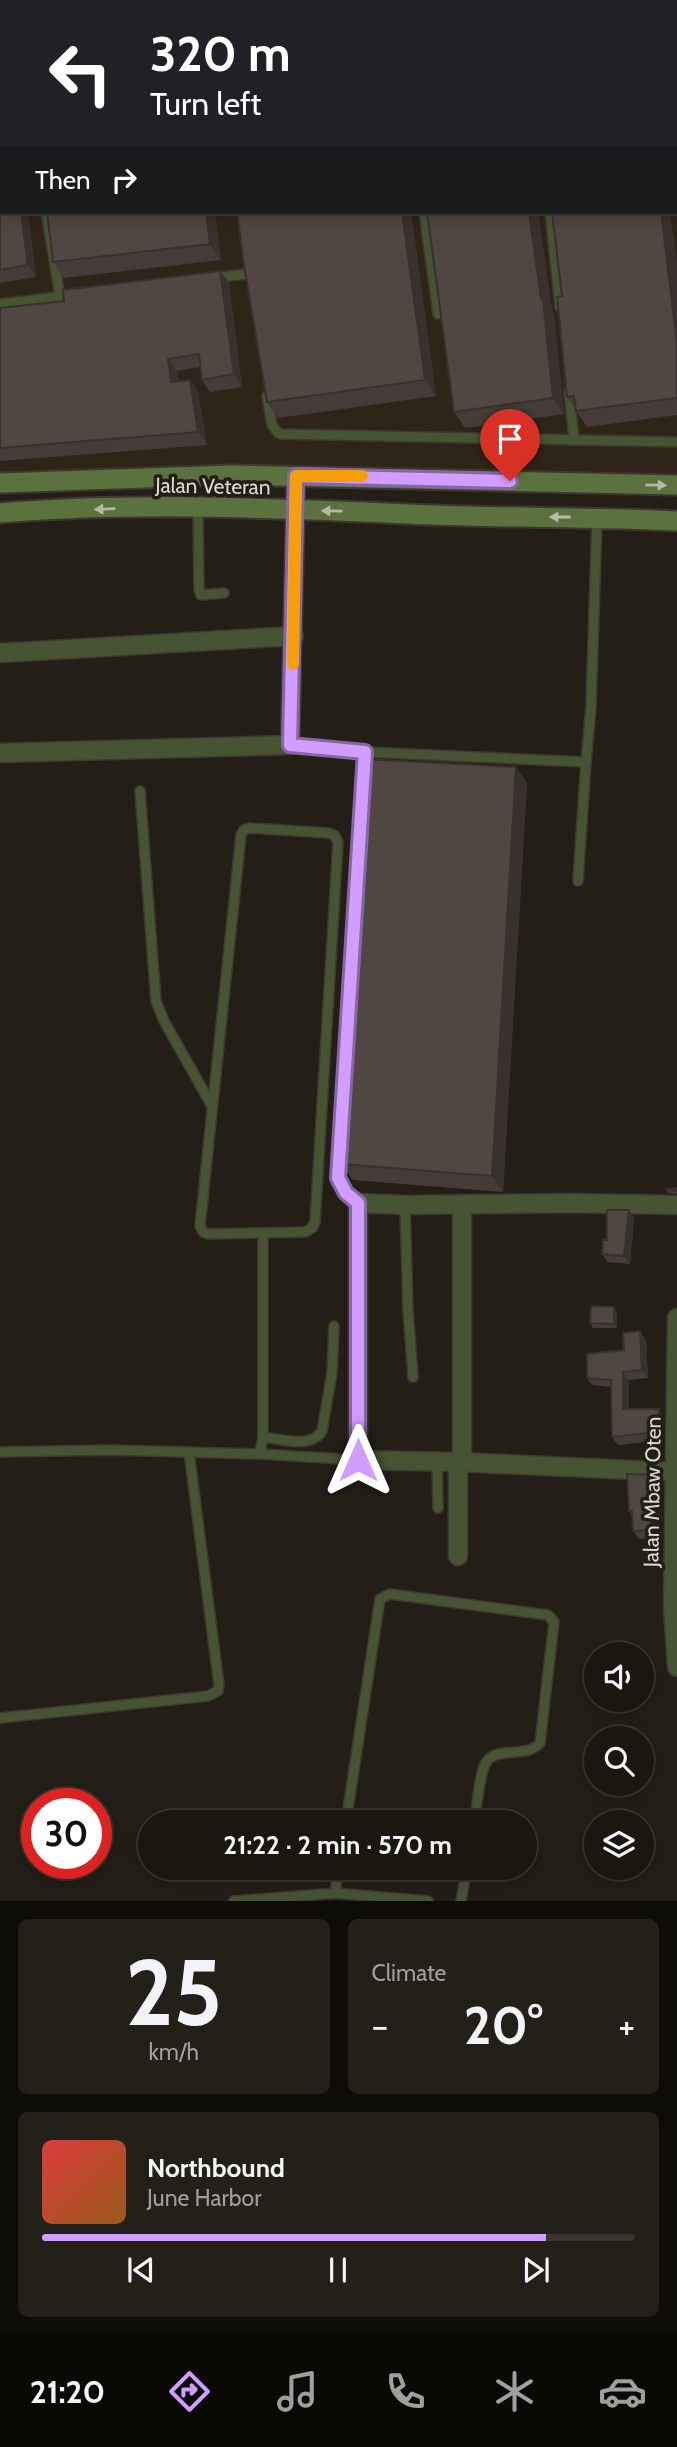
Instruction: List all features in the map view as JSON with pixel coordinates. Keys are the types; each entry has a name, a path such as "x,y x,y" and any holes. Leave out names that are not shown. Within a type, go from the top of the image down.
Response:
{"main road":[{"name":"Jalan Veteran","path":"0,483 232,475 677,485"},
{"name":"Jalan Veteran","path":"0,513 198,506 493,517 677,520"}],"street":[{"path":"0,753 290,745 296,476"},
{"path":"0,653 294,636"},
{"path":"676,1472 358,1460 358,1210 405,1205 462,1213 583,1203 677,1205"},
{"path":"458,1556 462,1213"},
{"name":"Jalan Mbaw Oten","path":"677,1318 673,1607 677,1667"}],"lane":[{"path":"46,214 60,296"},
{"path":"424,214 438,314"},
{"path":"550,214 561,319"},
{"path":"244,261 248,288"},
{"path":"206,279 246,274"},
{"path":"0,304 87,293"},
{"path":"265,384 272,425 281,434 677,442"},
{"path":"568,387 574,440"},
{"path":"198,506 199,590 201,595 224,593"},
{"path":"578,881 590,707 597,517"},
{"path":"290,745 365,752 586,762"},
{"path":"363,779 365,752"},
{"path":"139,791 156,1001 164,1021 212,1106"},
{"path":"255,828 334,835 338,842 315,1222 312,1228 305,1232 203,1232 200,1226 212,1106 241,835 244,830 255,828"},
{"path":"351,973 338,1178 358,1210"},
{"path":"405,1205 413,1377"},
{"path":"260,1454 263,1437 263,1233"},
{"path":"263,1437 310,1441 318,1438 322,1431 332,1373 334,1326"},
{"path":"0,1452 112,1450 358,1460"},
{"path":"0,1717 32,1716 208,1696 218,1691 189,1452"},
{"path":"437,1462 438,1508"},
{"path":"348,1810 380,1600 390,1594 548,1615 554,1622 540,1743 527,1752 497,1754 489,1758 484,1768 477,1810"},
{"path":"335,1893 337,1880"},
{"path":"461,1901 465,1880"},
{"path":"234,1901 335,1893 428,1901"}],"shaded area":[{"path":"0,214 677,214 677,485 0,483"}],"building":[{"path":"0,214 21,214 28,265 0,270"},
{"path":"47,214 206,214 210,244 53,262"},
{"path":"237,214 402,214 425,380 267,402"},
{"path":"427,214 529,214 543,299 553,398 454,412"},
{"path":"552,214 661,214 677,343 677,398 576,411 574,396 567,397 557,297 562,296"},
{"path":"220,271 234,374 202,380 199,354 168,359 171,382 190,380 198,432 0,448 0,308 64,301 63,290"},
{"path":"362,759 516,767 492,1176 341,1164"},
{"path":"607,1210 629,1210 624,1256 602,1254 603,1240 607,1240"},
{"path":"591,1306 614,1307 614,1324 590,1323"},
{"path":"640,1331 642,1370 623,1372 623,1409 659,1409 658,1432 612,1437 611,1380 587,1378 587,1354 624,1350 623,1333"},
{"path":"627,1474 654,1475 651,1530 633,1531"}],"slow traffic":[{"path":"293,664 296,476 362,476"}],"route":[{"path":"358,1460 358,1203 346,1193 338,1178 365,752 290,745 296,476 510,481"}]}
